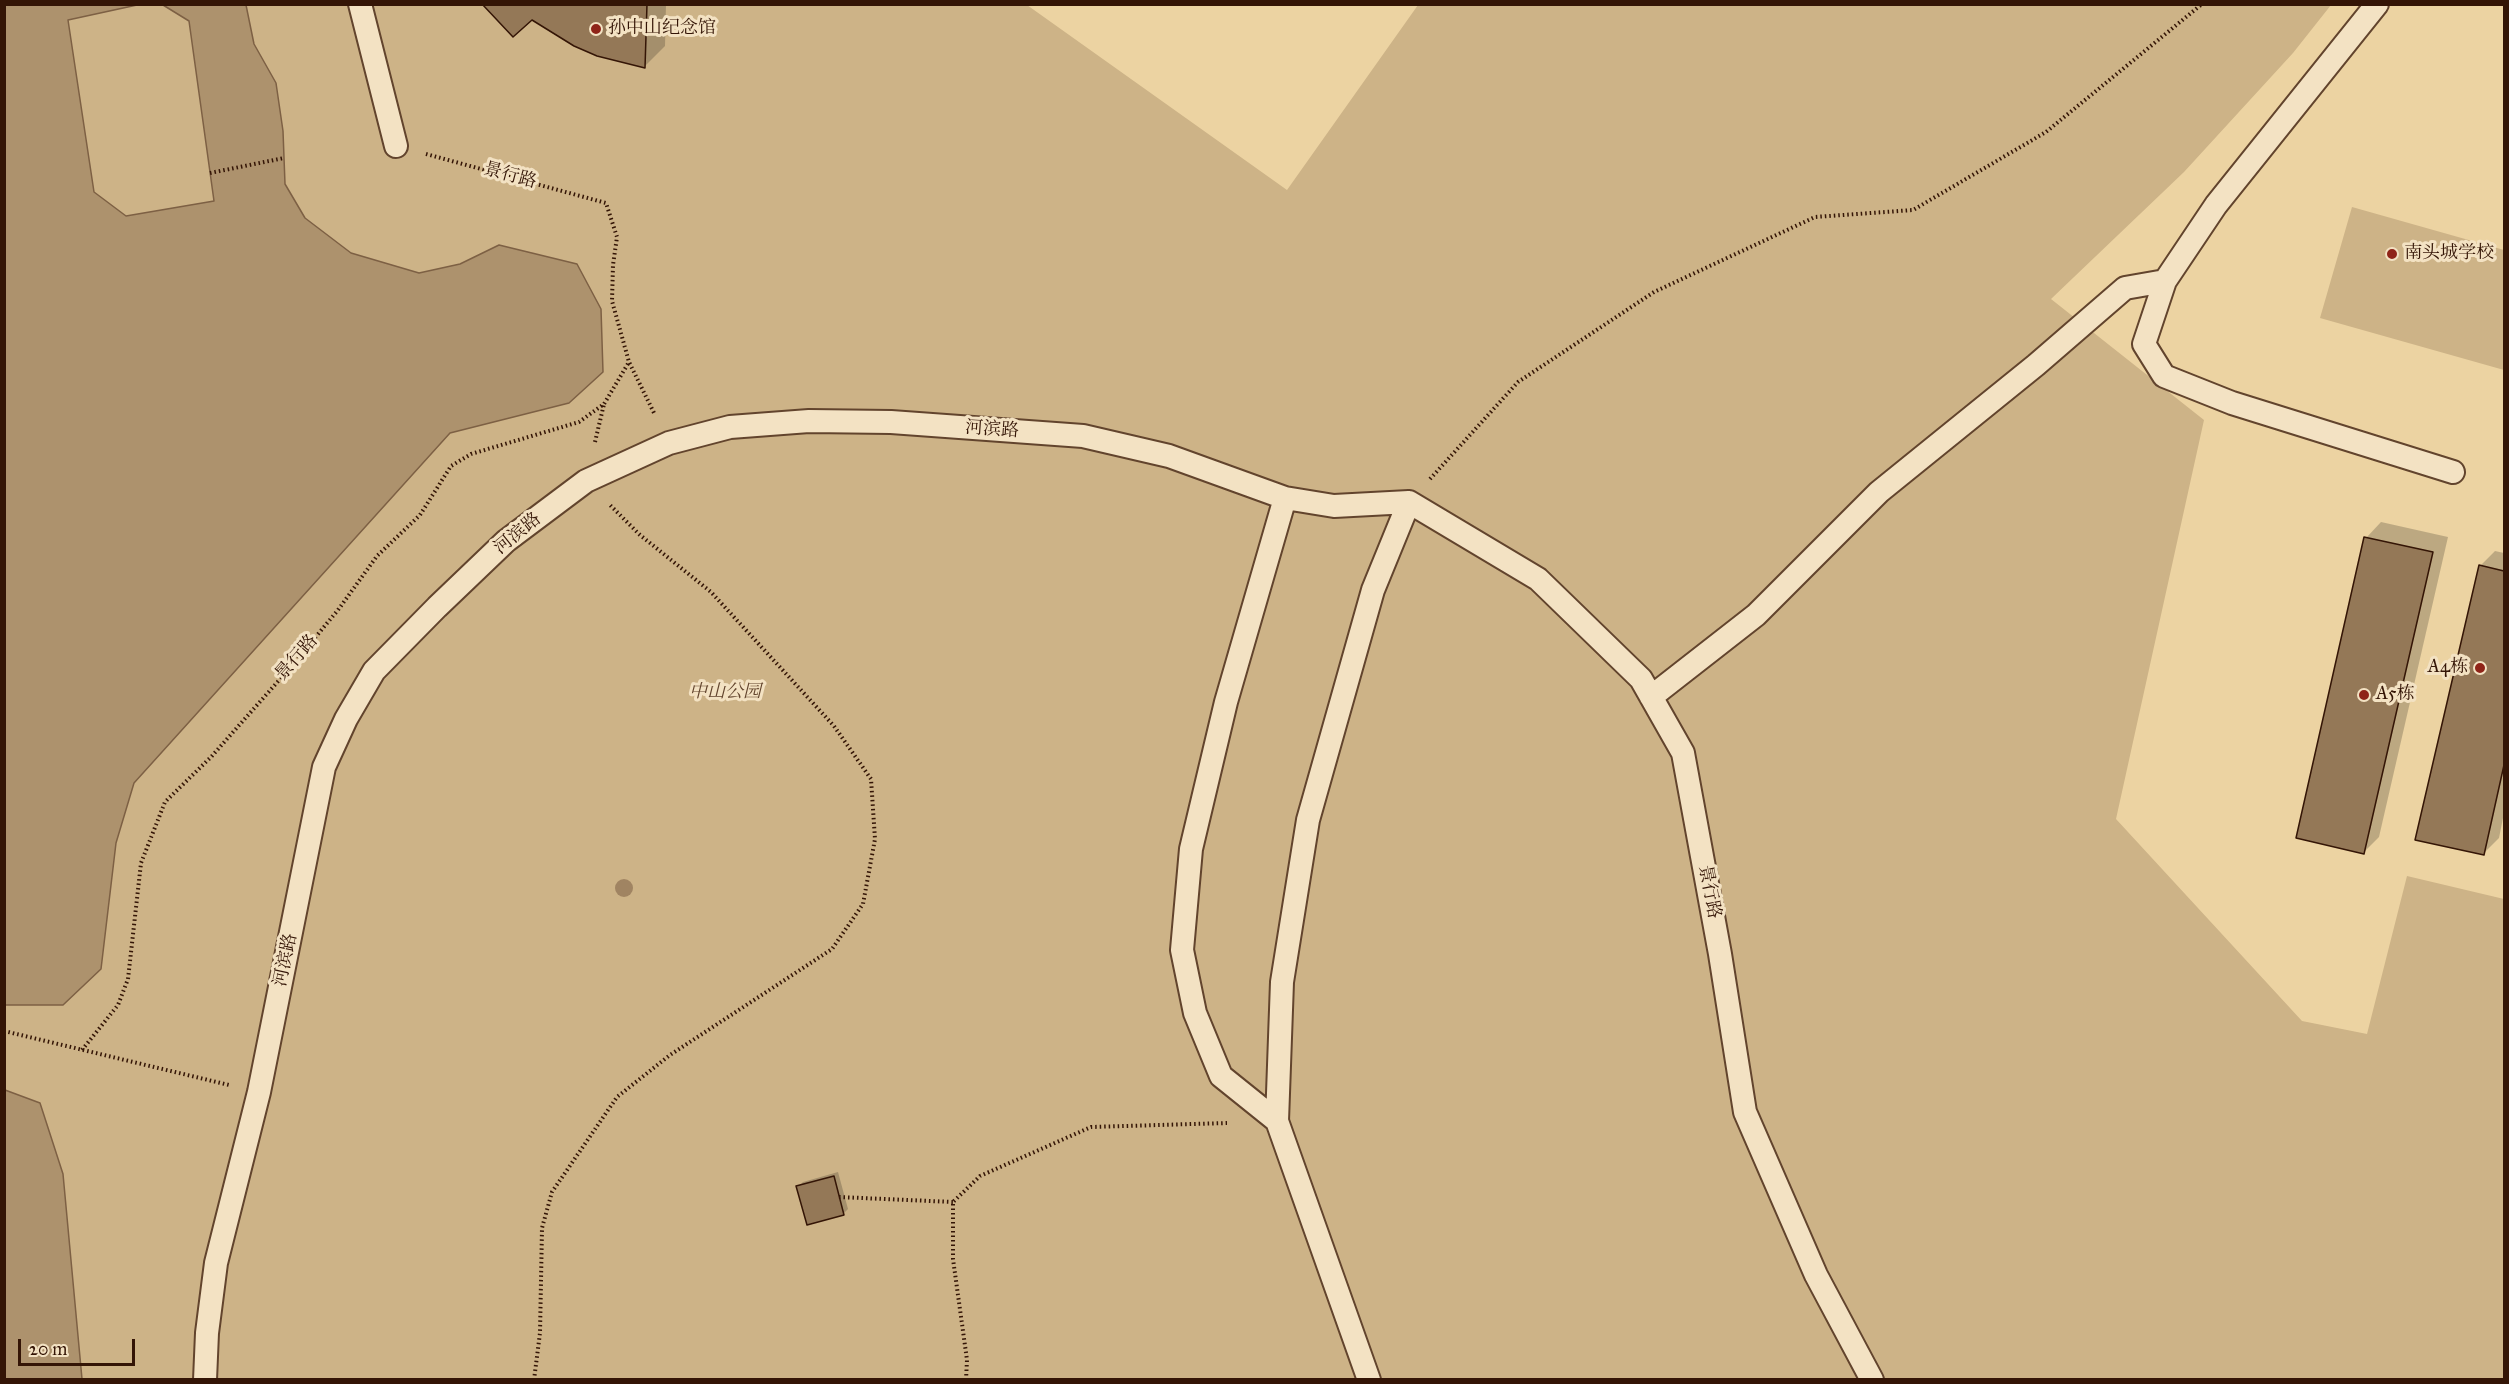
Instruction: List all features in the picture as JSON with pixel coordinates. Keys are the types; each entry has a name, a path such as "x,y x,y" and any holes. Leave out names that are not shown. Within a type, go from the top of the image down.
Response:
{"lane":[{"path":"360,4 396,146"},
{"path":"2377,4 2216,205 2165,281 2144,344 2164,376 2232,403 2453,472"},
{"path":"1651,697 1756,615 1879,492 2036,365 2125,288 2165,281"},
{"name":"河滨路","path":"205,1380 207,1333 216,1263 259,1092 324,767 346,719 374,671 506,541 586,481 669,443 730,427 810,422 891,422 1083,436 1169,456 1285,498 1334,506 1410,502"},
{"path":"1277,1121 1221,1076 1195,1013 1182,950 1191,849 1226,702 1285,498"},
{"path":"1369,1380 1277,1121 1282,982 1308,820 1373,590 1410,502"},
{"name":"景行路","path":"1410,502 1538,579 1641,679 1683,753 1720,954 1745,1112 1816,1275 1872,1380"}],"path":[{"path":"1410,502 1518,382 1654,292 1815,217 1913,210 2046,132 2202,4"},
{"name":"景行路","path":"396,146 606,203 617,237 613,265 612,301 629,362 669,443"},
{"path":"210,172 284,158"},
{"name":"景行路","path":"82,1050 118,1005 128,979 141,863 165,802 211,757 289,669 338,610 377,556 420,514 451,466 471,454 579,422 604,404 629,362"},
{"path":"534,1380 540,1334 542,1228 552,1192 617,1097 670,1055 832,949 863,904 875,839 871,779 834,726 711,592 640,535 586,481 604,404"},
{"path":"4,1031 259,1092"},
{"path":"966,1380 967,1360 953,1259 953,1202 980,1176 1091,1127 1277,1121"},
{"path":"839,1197 953,1202"}],"green space":[{"name":"中山公园","path":"5,5 1027,5 1287,190 1418,5 2331,5 2293,53 2184,172 2051,299 2204,420 2116,819 2302,1021 2367,1034 2407,876 2504,899 2504,1379 5,1380"},
{"path":"2352,207 2504,250 2504,370 2320,318"}],"shaded area":[{"path":"5,4 137,5 68,20 94,192 126,216 214,201 189,21 163,5 246,5 254,44 276,83 283,131 285,184 305,218 351,253 419,273 460,264 499,245 577,264 601,309 603,372 569,403 450,433 134,783 116,843 101,969 63,1005 5,1005"},
{"path":"5,1090 40,1103 63,1174 82,1379 5,1379"}],"building":[{"name":"孙中山纪念馆","path":"482,4 647,4 645,68 597,56 574,46 532,20 513,37"},
{"name":"A5栋","path":"2364,537 2433,552 2364,854 2296,838"},
{"name":"A4栋","path":"2479,565 2504,571 2504,765 2484,855 2415,840"},
{"path":"834,1176 844,1215 807,1225 796,1186"}],"place":[{"name":"孙中山纪念馆","path":"596,29"},
{"name":"南头城学校","path":"2392,254"},
{"name":"A4栋","path":"2480,668"},
{"name":"A5栋","path":"2364,695"}]}
